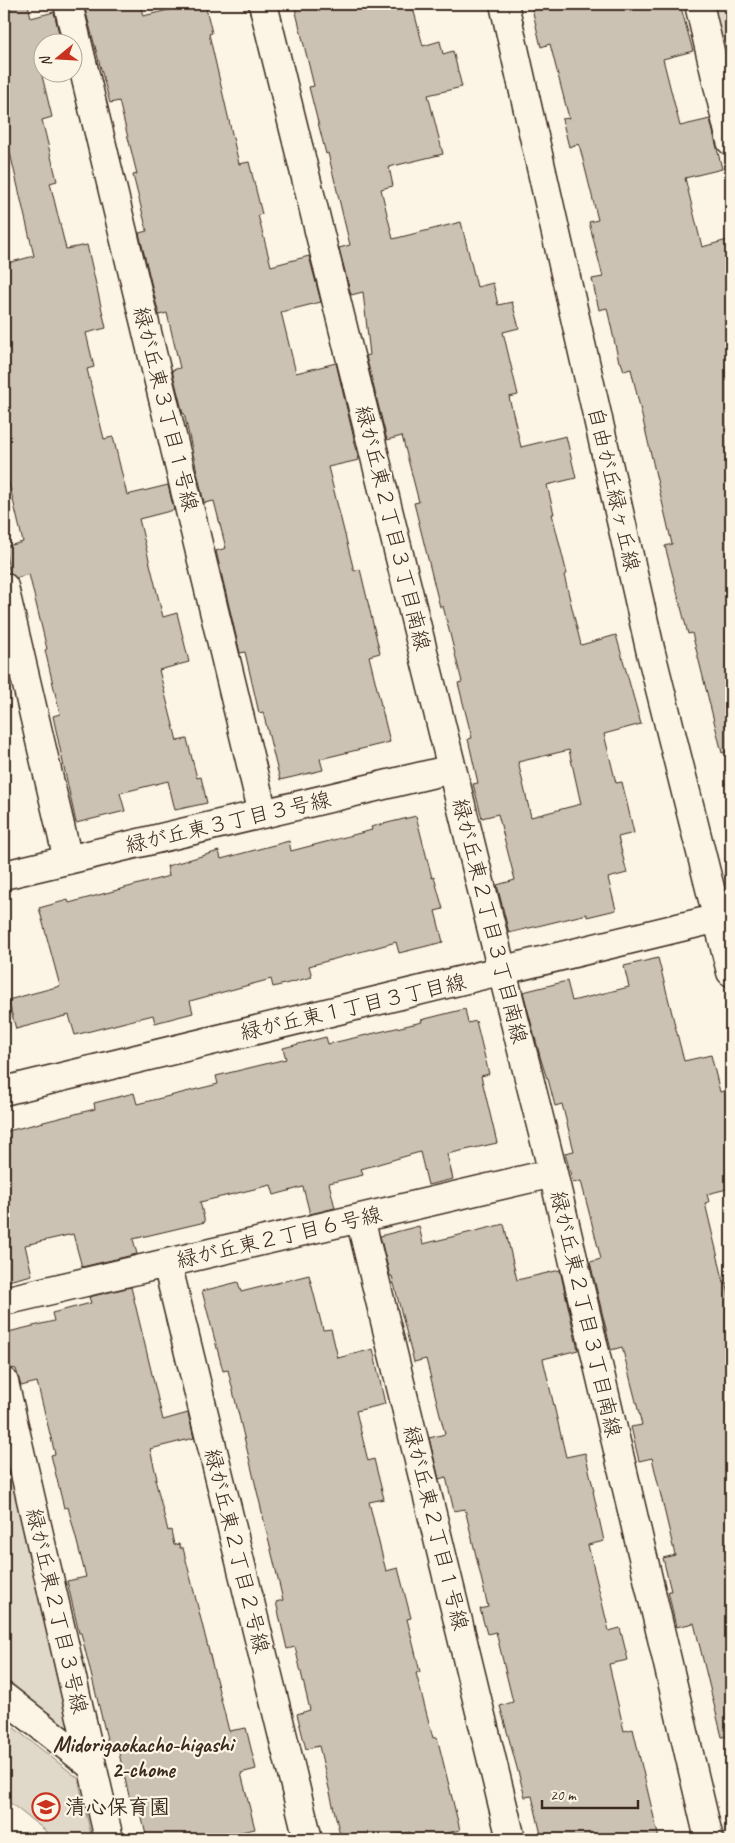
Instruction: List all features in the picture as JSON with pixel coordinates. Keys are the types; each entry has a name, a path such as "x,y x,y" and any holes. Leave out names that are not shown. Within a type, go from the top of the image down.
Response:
{"street":[{"name":"緑が丘東３丁目１号線","path":"68,4 263,814"},
{"name":"緑が丘東２丁目３丁目南線","path":"263,4 553,1173 709,1839"},
{"name":"自由が丘緑ヶ丘線","path":"504,4 651,653 724,916 731,972"},
{"path":"698,4 731,141"},
{"path":"4,587 68,860"},
{"name":"緑が丘東３丁目３号線","path":"4,875 452,770"},
{"name":"緑が丘東１丁目３丁目線","path":"4,1091 502,972 724,916"},
{"name":"緑が丘東２丁目６号線","path":"4,1301 553,1173"},
{"name":"緑が丘東２丁目１号線","path":"360,1218 511,1839"},
{"name":"緑が丘東２丁目２号線","path":"167,1263 308,1839"},
{"name":"緑が丘東２丁目３号線","path":"4,1382 110,1839"},
{"path":"4,1697 92,1766"}],"shaded area":[{"path":"699,4 731,4 731,141"},
{"path":"4,1382 92,1766 4,1697"},
{"name":"清心保育園","path":"4,1720 78,1778 92,1839 56,1839 4,1798"}],"building":[{"path":"4,4 28,4 31,18 54,12 59,32 32,32 32,82 44,82 52,117 42,120 57,181 50,183 66,249 87,245 106,328 86,333 94,367 87,369 104,439 113,437 127,495 168,485 174,510 139,519 163,617 177,613 189,662 159,670 177,741 187,739 197,778 201,777 207,803 175,810 168,781 120,793 125,811 76,823 53,716 60,714 29,574 16,578 10,573 4,547 23,542 4,462 4,264 34,256 4,127"},
{"path":"140,4 143,16 194,4 205,4 212,33 209,34 239,164 249,162 262,214 258,215 271,266 309,256 321,302 281,312 296,373 336,363 359,460 328,467 354,571 360,569 380,653 369,656 390,742 320,759 323,770 280,780 263,712 259,713 245,652 240,653 216,551 226,548 214,501 204,503 184,413 172,370 180,368 167,313 159,315 139,233 147,231 133,175 137,174 119,101 110,103 84,5"},
{"path":"294,4 412,4 423,46 440,41 443,54 453,51 462,87 428,95 443,154 389,167 393,186 381,189 393,239 461,222 477,287 493,283 498,305 512,302 519,328 503,332 518,395 509,397 521,447 566,436 576,478 547,485 567,574 564,575 581,645 616,635 641,724 604,734 616,783 622,782 634,833 618,837 627,873 608,878 616,910 587,917 587,914 509,933 497,885 515,880 498,814 482,818 473,784 478,783 468,739 472,738 458,683 462,682 443,606 440,607 414,503 419,502 402,436 387,440 366,356 370,355 363,292 351,295 339,248 350,245 328,153 326,154 309,87 314,86","holes":["569,750 581,804 531,817 518,762"]},
{"path":"531,4 680,4 693,51 663,59 680,126 710,119 722,169 685,178 702,247 731,239 731,751 722,753 692,633 688,634 665,546 672,544 631,369 624,371 621,362 619,362 607,308 599,310 592,279 603,277 589,222 598,220 579,144 569,147 562,119 569,118 550,44 541,47"},
{"path":"416,816 432,878 434,877 443,909 435,911 443,942 399,953 396,942 309,966 312,977 273,987 271,979 190,1001 193,1013 155,1023 153,1015 75,1035 69,1015 16,1029 8,1000 60,986 39,908 68,900 69,903 169,876 167,866 219,851 221,859 289,841 291,851 372,830 371,827"},
{"path":"658,958 684,1061 711,1055 720,1092 727,1090 731,1106 731,1188 707,1194 709,1202 705,1203 724,1283 726,1282 731,1304 731,1736 722,1737 694,1623 676,1627 668,1591 671,1591 663,1558 675,1555 652,1458 639,1461 631,1427 642,1425 622,1347 611,1350 590,1262 601,1259 581,1181 573,1183 565,1153 574,1151 562,1104 555,1106 523,992 567,981 572,1001 629,987 624,966"},
{"path":"465,1009 468,1023 476,1021 489,1074 481,1076 497,1143 447,1154 453,1179 428,1185 420,1152 361,1169 363,1175 329,1183 335,1208 310,1214 303,1187 274,1195 271,1185 200,1202 205,1222 133,1239 137,1254 82,1267 73,1234 25,1245 32,1275 4,1282 4,1132 95,1109 94,1103 134,1093 137,1104 218,1084 216,1076 286,1059 283,1048 326,1037 328,1044 422,1022 421,1020"},
{"path":"504,1224 517,1280 560,1270 578,1350 543,1359 566,1457 585,1453 604,1541 588,1545 609,1631 620,1628 628,1660 609,1664 624,1731 633,1729 659,1839 542,1839 532,1796 525,1797 500,1706 513,1702 496,1632 487,1634 480,1609 488,1607 465,1509 454,1511 446,1477 439,1479 429,1438 445,1434 426,1359 414,1362 380,1236 419,1226 423,1244"},
{"path":"309,1275 323,1330 331,1329 338,1358 373,1349 385,1404 356,1411 368,1461 374,1459 384,1499 369,1502 386,1571 398,1568 411,1618 407,1619 420,1672 416,1673 433,1738 437,1737 460,1830 421,1839 412,1839 410,1832 378,1839 341,1839 319,1746 306,1749 297,1714 310,1710 295,1647 287,1649 276,1602 283,1600 228,1370 223,1371 202,1291 238,1282 241,1292"},
{"path":"131,1287 163,1420 188,1413 194,1438 150,1449 157,1479 155,1479 168,1531 171,1530 174,1545 179,1544 180,1548 183,1548 229,1731 246,1728 256,1769 241,1773 255,1829 210,1839 147,1839 137,1798 130,1800 117,1745 109,1747 67,1581 86,1577 68,1507 64,1508 51,1455 55,1454 37,1382 21,1386 16,1369 10,1368 4,1341 4,1333 54,1321 52,1313 91,1303 89,1297"}],"place":[{"name":"清心保育園","path":"46,1807"}],"district":[{"name":"Midorigaokacho-higashi 2-chome","path":"143,1756"}]}
